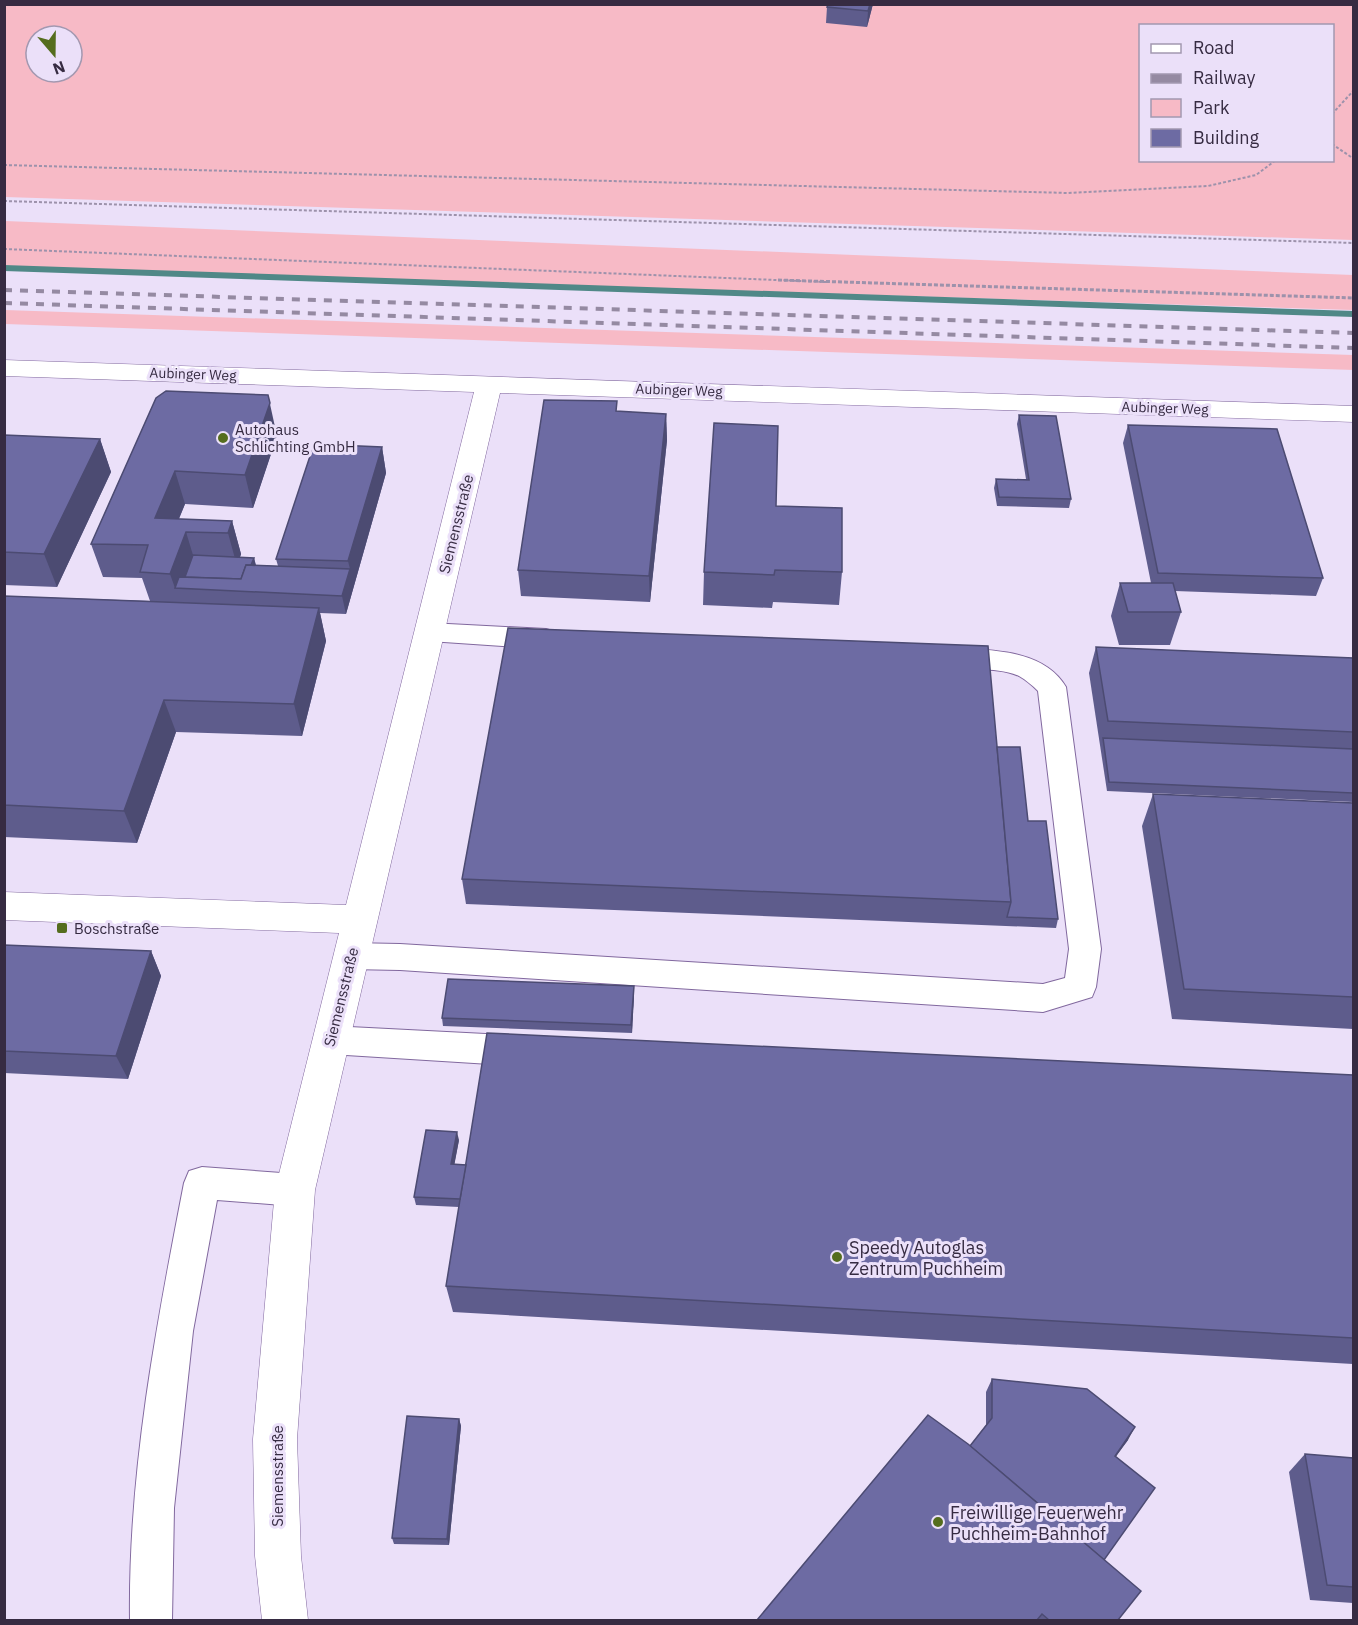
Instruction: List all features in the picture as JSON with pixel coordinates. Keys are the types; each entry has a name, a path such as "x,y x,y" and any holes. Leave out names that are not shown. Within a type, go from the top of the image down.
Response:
{"street":[{"name":"Aubinger Weg","path":"4,368 1353,414"},
{"name":"Siemensstraße","path":"285,1620 278,1556 275,1439 295,1190 489,384"},
{"path":"4,906 355,938"}],"lane":[{"path":"429,632 577,641"},
{"path":"355,938 400,957 1043,998 1080,987 1085,949 1052,687 1031,670 1003,661 920,657"},
{"path":"330,1040 552,1052"},
{"path":"151,1620 154,1508 174,1331 202,1183 295,1190"}],"path":[{"path":"1334,112 1353,90"},
{"path":"1334,145 1353,159"},
{"path":"4,165 1068,193 1208,186 1256,175 1273,162"},
{"path":"4,201 1353,243"},
{"path":"4,249 744,279 1353,298"}],"green space":[{"path":"4,5 1353,5 1353,240 5,197"},
{"path":"5,221 1353,275 1353,310 5,268"},
{"path":"5,310 1353,355 1354,370 5,324"}],"building":[{"path":"828,4 870,4 868,11 827,7"},
{"path":"166,391 268,395 270,403 245,475 175,471 155,518 232,521 228,533 186,532 170,574 140,572 148,545 91,544 156,398"},
{"path":"544,400 617,401 616,411 666,414 649,576 518,570"},
{"path":"1019,415 1056,416 1071,499 999,497 996,479 1029,480"},
{"path":"714,423 778,426 776,506 842,508 842,572 775,570 774,575 704,572"},
{"path":"1128,425 1277,429 1323,578 1158,573"},
{"path":"4,435 100,439 44,554 4,552"},
{"path":"314,444 382,447 348,561 276,559"},
{"path":"193,555 254,558 251,565 246,565 241,579 185,577"},
{"path":"246,565 350,569 342,596 175,588 179,577 241,579"},
{"path":"1120,583 1173,583 1181,612 1128,612"},
{"path":"4,596 319,608 294,704 164,700 124,811 4,805"},
{"path":"508,628 988,646 1011,902 462,879"},
{"path":"1096,647 1353,658 1353,732 1108,721"},
{"path":"1103,738 1353,749 1353,793 1109,782"},
{"path":"997,747 1020,747 1028,821 1046,821 1058,919 1007,917 1011,902"},
{"path":"1153,794 1353,803 1353,997 1184,989"},
{"path":"4,945 151,951 116,1056 4,1051"},
{"path":"448,979 634,986 631,1025 442,1018"},
{"path":"487,1033 1353,1075 1353,1338 446,1286"},
{"path":"426,1130 457,1132 451,1164 466,1165 460,1199 414,1197"},
{"path":"992,1379 1087,1389 1135,1427 1115,1456 1155,1488 1104,1560 970,1446 992,1418"},
{"name":"Freiwillige Feuerwehr Puchheim-Bahnhof","path":"928,1415 968,1444 1141,1591 1118,1620 1049,1620 1042,1614 1037,1620 757,1620"},
{"path":"407,1416 459,1419 447,1539 392,1538"},
{"path":"1305,1454 1353,1458 1353,1587 1327,1585"}],"waterway":[{"path":"4,268 1354,314"}],"railway":[{"path":"4,290 1354,333"},
{"path":"4,303 1354,348"}],"place":[{"name":"Autohaus Schlichting GmbH","path":"223,438"},
{"name":"Boschstraße","path":"62,928"},
{"name":"Speedy Autoglas Zentrum Puchheim","path":"837,1257"},
{"name":"Freiwillige Feuerwehr Puchheim-Bahnhof","path":"938,1522"}]}
